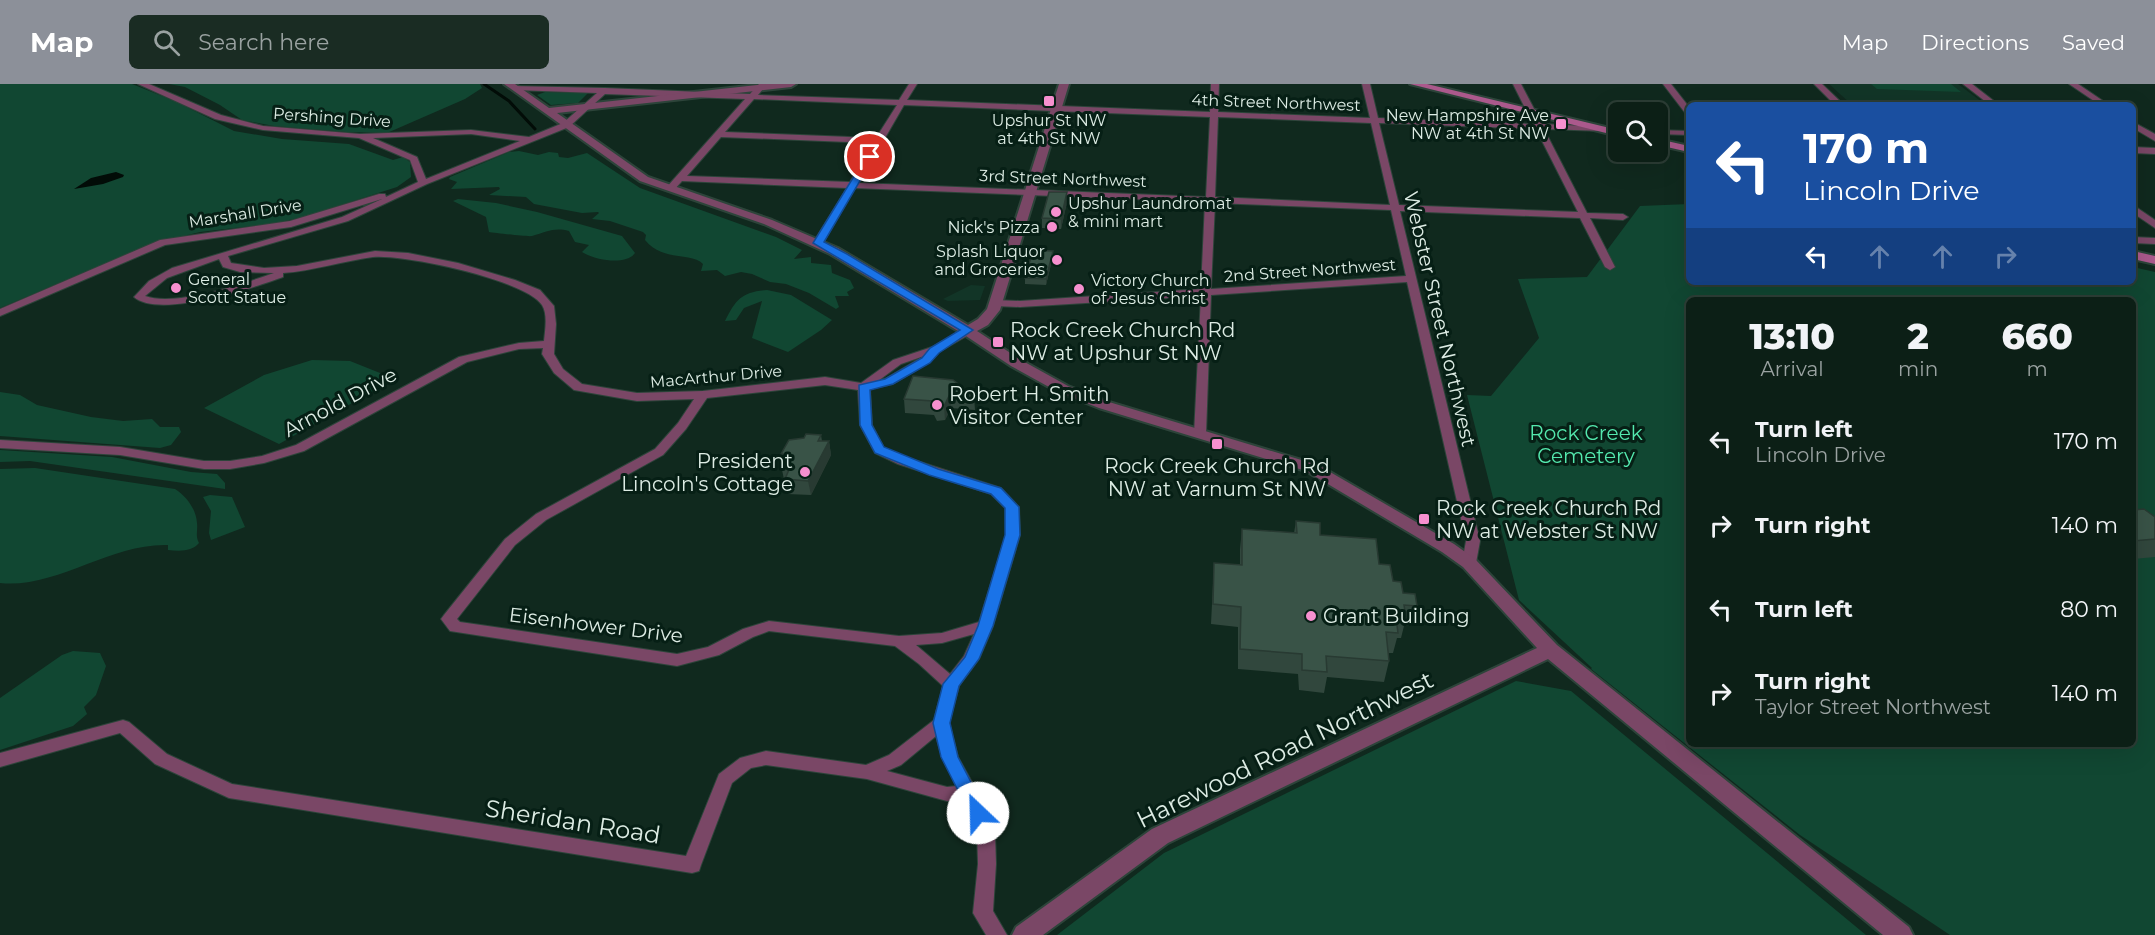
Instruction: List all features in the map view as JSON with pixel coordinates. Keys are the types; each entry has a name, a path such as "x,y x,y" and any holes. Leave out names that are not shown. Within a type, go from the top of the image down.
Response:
{"main road":[{"path":"1415,84 1608,130"},
{"path":"1668,144 1686,148"},
{"path":"2136,256 2155,260"}],"street":[{"name":"Pershing Drive","path":"142,84 238,124 309,134 360,136 471,132 528,139"},
{"path":"566,125 611,84"},
{"path":"548,111 791,84"},
{"path":"818,243 913,84"},
{"path":"997,935 983,913 987,864 986,833 950,757 941,723 951,684 971,659 985,626 1012,535 1012,507 996,491 933,472 879,450 866,425 864,387 889,382 926,360 934,350 988,318 995,303 1064,84"},
{"path":"1200,434 1215,84"},
{"name":"Webster Street Northwest","path":"1366,84 1473,541 1469,563"},
{"path":"1517,84 1609,265"},
{"path":"1667,84 1686,108"},
{"path":"1818,84 1837,102"},
{"path":"1967,84 1991,102"},
{"path":"2073,84 2100,102"},
{"path":"512,86 639,176 768,222 844,256 968,330 1016,363 1068,391 1104,405 1316,470 1469,563 1550,650 1901,935"},
{"name":"4th Street Northwest","path":"512,86 686,96 1604,129"},
{"path":"671,189 762,86"},
{"name":"Marshall Drive","path":"0,313 13,305 163,242 291,224 423,184 566,125"},
{"path":"2136,126 2155,138"},
{"path":"1668,132 1686,133"},
{"path":"719,134 880,141"},
{"path":"297,269 247,286 176,301 149,302 139,297 145,287 192,264 345,219 423,184 414,159 360,136"},
{"path":"2136,150 2155,151"},
{"name":"3rd Street Northwest","path":"681,178 1623,217"},
{"path":"2136,210 2155,225"},
{"path":"2136,240 2155,241"},
{"name":"MacArthur Drive","path":"222,255 227,265 240,269 264,271 297,269 375,255 408,256 458,266 511,282 536,292 549,306 551,324 548,354 558,371 578,387 637,397 703,395 825,381 864,387"},
{"name":"2nd Street Northwest","path":"995,303 1020,304 1411,279"},
{"name":"Arnold Drive","path":"0,444 120,451 204,465 230,465 264,459 300,448 463,359 519,346 549,344"},
{"name":"Eisenhower Drive","path":"703,395 659,452 541,517 510,542 449,619 456,627 677,660 704,655 721,648 751,630 769,626 898,641 942,638 985,626"},
{"path":"898,641 925,660 951,684"},
{"name":"Harewood Road Northwest","path":"1024,935 1160,836 1550,650"},
{"path":"867,772 896,760 941,723"},
{"name":"Sheridan Road","path":"0,760 123,726 161,759 229,791 692,865 725,779 746,763 766,758 867,772 948,794 969,793"}],"shaded area":[{"path":"1829,84 1958,84 1982,102 1849,102"},
{"path":"116,172 124,175 123,177 103,184 74,189 91,178"},
{"path":"971,285 985,286 980,300 948,301 943,299"}],"green space":[{"path":"0,84 132,84 177,102 234,131 282,139 349,144 393,160 403,157 410,162 411,177 397,187 306,216 277,223 200,232 151,244 0,308"},
{"path":"169,84 480,84 482,88 465,99 387,133 274,126 242,120 220,105 185,87"},
{"path":"1871,84 1951,84 1961,92 1877,89"},
{"path":"545,92 588,93 578,103 551,105 537,95"},
{"path":"519,151 538,155 549,152 558,153 559,157 568,158 587,153 640,188 776,237 802,250 794,259 811,257 811,263 831,265 832,273 850,280 854,288 847,292 849,296 835,296 839,307 836,309 809,293 786,284 770,282 752,274 741,272 725,276 717,270 701,271 703,264 698,260 668,254 652,247 645,240 646,235 643,232 610,221 592,219 598,212 582,213 534,204 526,197 489,195 500,189 499,187 451,189 457,182 449,179 450,177 509,152"},
{"path":"458,199 496,203 537,212 622,236 635,253 631,257 617,261 587,255 582,252 589,245 575,242 569,231 564,230 550,230 532,236 489,232 486,217 453,201"},
{"name":"Rock Creek Cemetery","path":"1686,204 1686,285 2136,285 2136,268 2155,272 2155,935 1950,935 1800,835 1689,747 2136,747 2136,297 1686,297 1686,744 1591,669 1519,600 1467,395 1491,396 1539,338 1518,279 1587,277 1640,206"},
{"path":"767,290 791,295 832,320 788,352 752,338 762,301 744,308 736,320 725,321 741,298 751,293"},
{"path":"312,360 350,361 395,379 279,444 204,408 264,375"},
{"path":"0,392 20,395 37,405 91,417 123,421 152,419 160,427 179,427 181,432 171,445 160,448 0,436"},
{"path":"0,450 112,457 191,472 217,474 225,483 225,489 30,461 0,462"},
{"path":"35,468 175,489 193,508 199,543 193,548 181,551 168,550 168,545 146,546 42,579 21,583 0,583 0,469"},
{"path":"210,495 232,497 245,527 211,540 209,533 211,511 203,497"},
{"path":"73,651 100,653 106,666 96,695 84,707 87,714 73,726 0,750 0,698 62,655"},
{"path":"1516,681 1571,691 1866,935 1057,935 1164,853"}],"building":[{"path":"1049,192 1067,192 1061,219 1042,218"},
{"path":"1033,250 1053,251 1046,279 1025,278"},
{"path":"913,376 953,380 974,396 950,394 944,406 936,406 933,401 904,399"},
{"path":"806,434 821,435 818,441 829,441 808,481 785,479 791,465 781,465 786,454 781,454 789,440 804,438"},
{"path":"2144,509 2155,517 2155,539 2136,541 2136,510"},
{"name":"Grant Building","path":"1296,521 1320,523 1320,535 1376,539 1379,564 1390,565 1393,581 1401,582 1403,593 1415,594 1417,606 1404,605 1406,618 1396,617 1398,633 1386,632 1389,661 1326,656 1327,672 1302,670 1302,654 1240,649 1241,607 1213,604 1214,563 1242,565 1242,529 1297,533"}],"waterway":[{"path":"484,84 509,101 535,129"}],"place":[{"name":"Upshur St NW at 4th St NW","path":"1049,101"},
{"name":"New Hampshire Ave NW at 4th St NW","path":"1561,124"},
{"name":"Upshur Laundromat & mini mart","path":"1056,212"},
{"name":"Nick's Pizza","path":"1052,227"},
{"name":"Splash Liquor and Groceries","path":"1057,260"},
{"name":"General Scott Statue","path":"176,288"},
{"name":"Victory Church of Jesus Christ","path":"1079,289"},
{"name":"Rock Creek Church Rd NW at Upshur St NW","path":"998,342"},
{"name":"Robert H. Smith Visitor Center","path":"937,405"},
{"name":"Rock Creek Church Rd NW at Varnum St NW","path":"1217,444"},
{"name":"President Lincoln's Cottage","path":"805,472"},
{"name":"Rock Creek Church Rd NW at Webster St NW","path":"1424,519"},
{"name":"Grant Building","path":"1311,616"}],"route":[{"path":"870,157 818,243 968,330 934,350 926,360 889,382 864,387 866,425 879,450 933,472 996,491 1012,507 1012,535 985,626 971,659 951,684 941,723 950,757 978,813"}]}
